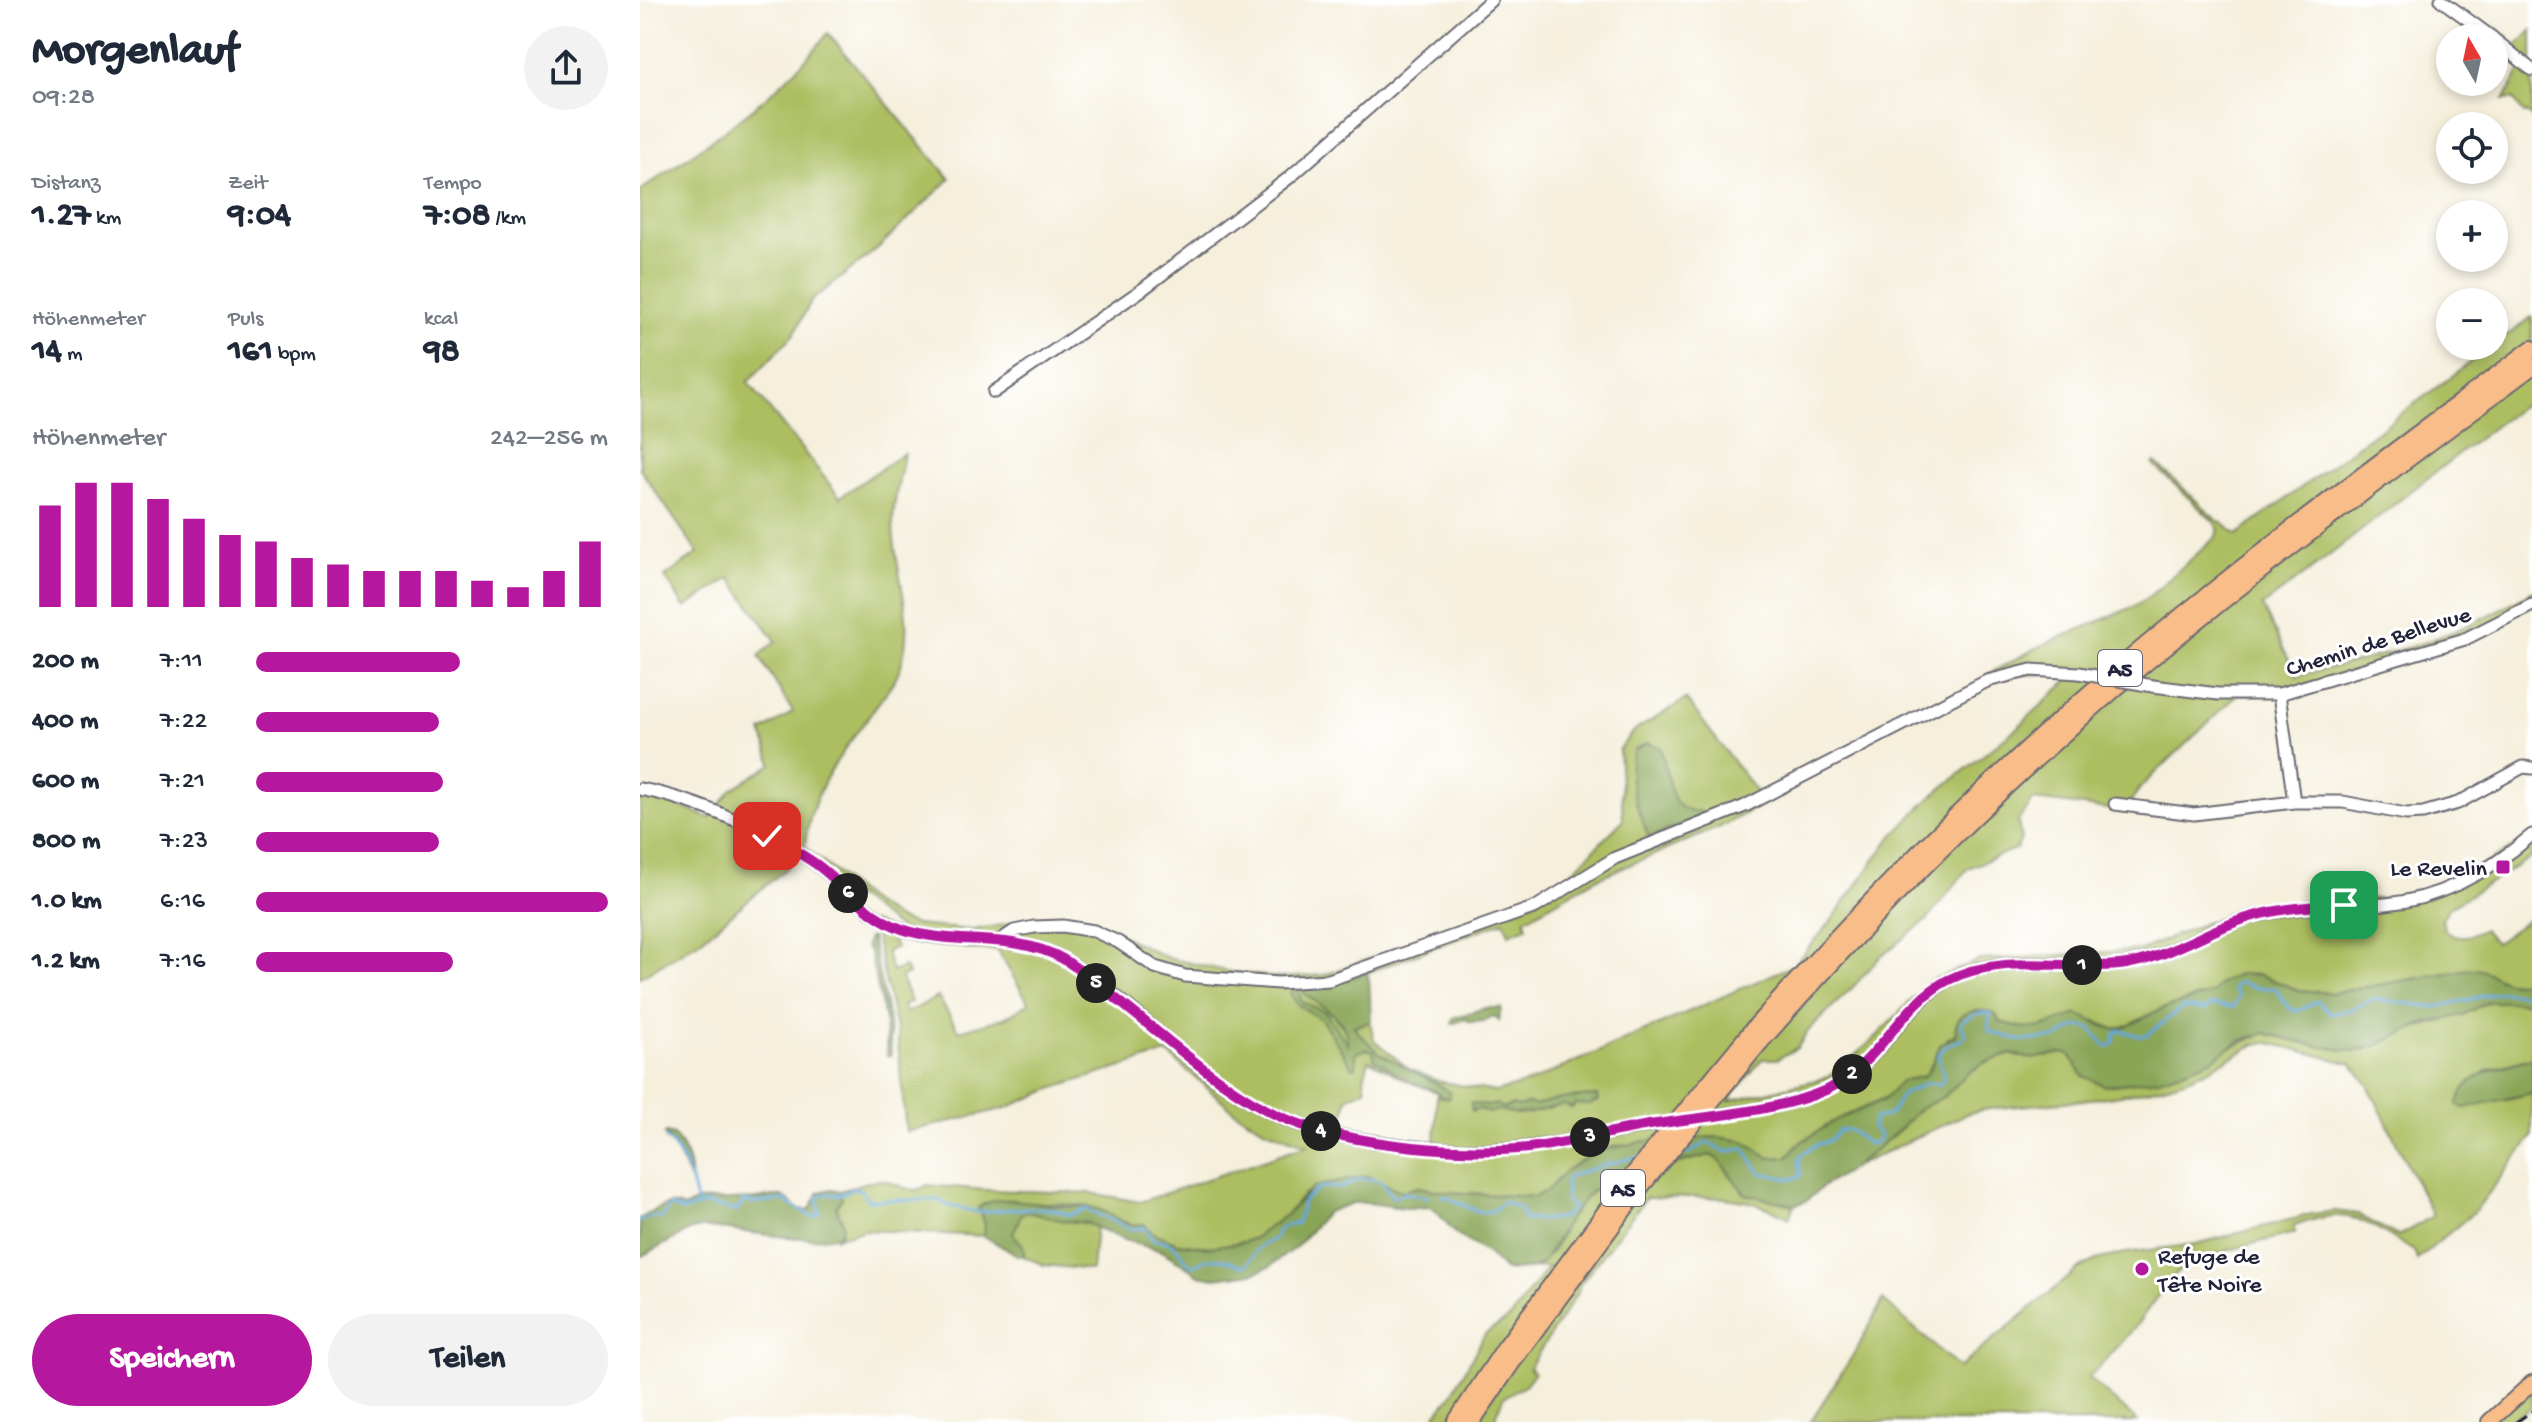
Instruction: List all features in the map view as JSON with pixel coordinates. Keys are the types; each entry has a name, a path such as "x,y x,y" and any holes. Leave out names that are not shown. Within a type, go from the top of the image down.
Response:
{"highway":[{"name":"A5","path":"1456,1422 1510,1352 1630,1179 1916,856 2077,705 2255,558 2532,349"},
{"name":"A5","path":"1755,1038 2003,790 2107,696 2277,557 2532,366"},
{"name":"A5","path":"1471,1422 1510,1352"}],"main road":[{"path":"2489,1422 2530,1386"}],"street":[{"path":"994,392 1143,289 1281,184 1491,0"},
{"path":"2441,0 2474,24"},
{"path":"2508,50 2532,70"},
{"name":"Chemin de Bellevue","path":"999,941 1014,931 1063,926 1094,931 1118,942 1155,967 1185,976 1288,983 1329,980 1536,907 1615,858 1745,806 1987,681 2031,670 2079,673 2218,694 2279,694 2465,639 2532,605"},
{"path":"2279,694 2294,802"},
{"path":"2115,804 2194,814 2294,802 2334,801 2406,814 2423,813 2458,803 2523,767 2532,768"},
{"path":"640,789 687,802 791,848 820,867 871,913 900,929 929,936 1034,947 1063,959 1228,1087 1273,1114 1305,1126 1371,1140 1492,1151 1734,1113 1825,1091 1866,1061 1920,1000 1943,983 1969,972 2023,964 2127,964 2150,958 2245,919 2269,913 2319,906 2385,904 2425,895 2482,872 2532,835"}],"green space":[{"path":"2532,30 2532,118 2513,99 2504,100 2524,64 2510,52"},
{"path":"828,33 950,179 878,248 811,301 794,334 748,382 840,497 904,453 893,517 906,613 901,665 892,683 828,775 813,809 805,847 866,899 898,919 916,925 972,930 1031,920 1080,920 1108,929 1168,958 1226,971 1279,978 1324,975 1531,903 1562,882 1623,820 1619,749 1634,731 1686,699 1760,797 1775,790 1776,797 1720,827 1598,878 1525,919 1527,927 1509,934 1504,921 1361,975 1316,987 1324,1005 1345,1029 1370,1022 1374,1040 1409,1069 1438,1081 1495,1092 1528,1083 1794,965 1829,924 1889,840 1909,819 1930,798 2018,727 2076,673 1985,676 2038,647 2135,606 2216,537 2219,530 2214,522 2153,464 2155,462 2237,535 2474,360 2508,360 2508,335 2532,317 2532,399 2262,606 2297,676 2424,642 2477,621 2532,592 2532,605 2481,632 2279,694 2237,695 2141,787 2128,805 2115,810 2034,800 2018,821 2021,839 2017,848 1968,868 1927,920 1881,956 1809,1030 1797,1048 1777,1059 1762,1059 1728,1101 1829,1077 1874,1039 1930,981 1979,960 2141,950 2207,922 2255,909 2319,899 2389,898 2416,890 2428,898 2532,836 2532,857 2450,907 2442,918 2444,930 2449,933 2464,936 2483,929 2496,943 2532,917 2532,979 2512,983 2486,972 2469,969 2333,993 2298,990 2260,975 2220,984 2212,993 2114,1029 2095,1021 2068,1018 2058,1024 2032,1030 2000,1022 1991,1011 1947,1039 1924,1076 1891,1092 1884,1099 1836,1120 1800,1143 1787,1157 1770,1158 1744,1141 1716,1137 1615,1146 1565,1171 1548,1190 1534,1197 1447,1192 1418,1187 1401,1192 1367,1176 1305,1193 1287,1214 1244,1242 1209,1247 1177,1243 1151,1232 1144,1224 1125,1222 1097,1209 1017,1202 978,1208 985,1224 984,1236 865,1230 835,1238 841,1234 842,1220 836,1207 842,1198 840,1191 873,1181 884,1180 914,1190 927,1185 1091,1193 1140,1202 1307,1145 1264,1129 1234,1111 1167,1053 1054,1088 1006,1108 906,1132 897,1033 872,922 884,927 896,947 886,952 892,972 905,967 908,974 901,978 911,1002 903,1006 906,1013 938,997 959,1031 1004,1018 1029,1003 997,950 966,949 955,942 900,929 790,849 788,867 698,942 640,977 640,798 649,795 710,818 732,789 772,764 762,732 793,712 759,656 776,641 730,578 685,608 665,577 698,553 640,469 640,191 740,119 787,79","holes":["1369,1060 1412,1083 1437,1092 1435,1147 1341,1135 1347,1098 1366,1089 1364,1078"]},
{"path":"1647,743 1660,747 1671,790 1681,807 1700,811 1703,816 1649,838 1631,783 1634,750"},
{"path":"871,937 889,1022 891,1055 887,1055 885,1021 866,947"},
{"path":"2469,969 2486,972 2512,983 2532,979 2532,1002 2488,1002 2463,1015 2420,1025 2376,1046 2353,1051 2264,1033 2240,1041 2211,1060 2159,1079 2105,1086 2083,1076 2070,1055 2061,1053 2033,1059 2011,1054 1984,1063 1967,1074 1945,1096 1918,1110 1856,1166 1806,1201 1794,1205 1745,1194 1718,1159 1710,1155 1615,1178 1590,1192 1569,1219 1544,1261 1535,1268 1505,1271 1487,1253 1457,1235 1429,1207 1352,1203 1327,1212 1297,1246 1269,1267 1254,1273 1215,1278 1199,1275 1162,1251 1124,1240 1087,1223 1027,1212 1021,1214 1013,1234 1025,1251 1023,1256 1016,1255 984,1236 985,1224 978,1208 986,1203 1006,1200 1093,1208 1124,1222 1144,1224 1151,1232 1177,1243 1209,1247 1254,1238 1287,1214 1313,1187 1367,1176 1401,1191 1418,1187 1447,1192 1534,1197 1548,1190 1565,1171 1598,1151 1645,1141 1716,1137 1744,1141 1770,1158 1787,1157 1800,1143 1836,1120 1884,1100 1901,1081 1924,1076 1940,1045 1955,1036 1957,1022 1969,1012 1991,1012 2000,1022 2032,1028 2047,1026 2077,1014 2114,1029 2212,993 2220,984 2238,974 2260,975 2298,990 2333,993"},
{"path":"1367,972 1371,1019 1354,1026 1356,1030 1379,1053 1443,1087 1450,1093 1450,1098 1441,1097 1404,1079 1375,1060 1373,1051 1367,1049 1356,1053 1356,1067 1353,1068 1321,1019 1298,1005 1290,993 1293,989 1298,990 1302,1002 1325,1012 1348,1044 1342,1024 1336,1017 1302,991"},
{"path":"2488,1002 2532,1002 2532,1058 2487,1070 2464,1088 2504,1100 2532,1093 2532,1137 2475,1211 2417,1260 2414,1251 2375,1228 2355,1219 2333,1216 2295,1225 2295,1233 2233,1249 2184,1267 2169,1280 2133,1330 2089,1378 2138,1422 1810,1422 1857,1349 1883,1300 1959,1368 2078,1269 2096,1260 2196,1244 2312,1214 2336,1211 2357,1214 2398,1236 2433,1216 2368,1085 2352,1064 2266,1042 2184,1080 2160,1087 2110,1097 1966,1114 1856,1166 1918,1110 1945,1096 1967,1074 1984,1063 2011,1054 2044,1057 2061,1053 2070,1055 2077,1067 2105,1086 2159,1079 2264,1033 2322,1047 2365,1050 2410,1029 2444,1021"},
{"path":"1485,1008 1501,1008 1499,1020 1493,1016 1486,1021 1470,1022 1466,1019 1452,1024 1453,1018"},
{"path":"2532,1058 2532,1093 2464,1108 2458,1105 2467,1085 2476,1078"},
{"path":"1597,1096 1598,1101 1589,1105 1576,1104 1572,1108 1563,1105 1515,1114 1498,1110 1489,1113 1479,1109 1472,1111 1471,1103 1497,1104 1503,1108"},
{"path":"664,1135 674,1135 684,1150 690,1180 675,1146"},
{"path":"1710,1155 1718,1159 1745,1194 1794,1205 1789,1218 1755,1203 1737,1200 1646,1198 1579,1286 1529,1368 1534,1373 1526,1384 1503,1398 1494,1422 1430,1422 1451,1396 1485,1334 1511,1317 1548,1266 1535,1268 1553,1250 1569,1219 1584,1199 1603,1183"},
{"path":"840,1191 842,1198 836,1207 843,1227 835,1236 800,1238 701,1228 691,1230 640,1257 640,1219 661,1207 672,1205 684,1208 697,1201 783,1196 797,1208 809,1211 819,1192"},
{"path":"1027,1212 1096,1227 1092,1270 1044,1265 1023,1256 1025,1251 1013,1234 1021,1214"},
{"path":"2532,1375 2532,1407 2508,1422 2480,1422"}],"waterway":[{"path":"1673,1156 1689,1153 1708,1142 1726,1152 1743,1148 1761,1173 1790,1179 1801,1176 1801,1155 1830,1140 1840,1130 1850,1130 1868,1144 1878,1141 1880,1135 1872,1128 1875,1118 1889,1115 1906,1092 1925,1083 1941,1084 1944,1077 1938,1055 1946,1046 1966,1035 1961,1025 1963,1020 1979,1013 1991,1013 1989,1031 2022,1041 2057,1038 2077,1026 2090,1028 2107,1047 2113,1044 2115,1034 2120,1030 2139,1036 2147,1035 2183,1007 2205,1010 2211,1005 2234,1007 2239,996 2233,989 2238,982 2258,988 2275,988 2290,1009 2302,1009 2318,1001 2331,1014 2353,1009 2373,999 2436,1007 2502,992 2532,995"},
{"path":"666,1139 683,1160 697,1205"},
{"path":"1442,1196 1480,1212 1495,1209 1503,1202 1519,1207 1525,1220 1557,1219 1573,1208 1565,1200 1566,1179 1641,1157"},
{"path":"640,1221 662,1217 670,1206 682,1211 705,1204 736,1211 744,1201 783,1200 813,1217 820,1213 817,1198 855,1188 861,1190 868,1200 939,1200 946,1205 977,1212 1029,1208 1052,1209 1070,1215 1086,1209 1131,1229 1145,1228 1153,1240 1168,1242 1176,1248 1191,1266 1216,1259 1241,1266 1247,1264 1259,1247 1275,1238 1279,1228 1297,1223 1304,1200 1321,1187 1341,1188 1359,1179 1374,1179 1383,1183 1392,1197 1404,1193 1428,1197"}],"railway":[{"path":"2516,1422 2532,1411"}],"place":[{"name":"Le Revelin","path":"2503,867"},
{"name":"Refuge de Tête Noire","path":"2142,1269"}],"route":[{"path":"767,836 820,867 871,913 900,929 929,936 1022,944 1063,959 1228,1087 1282,1118 1341,1135 1457,1150 1492,1151 1571,1141 1734,1113 1814,1095 1851,1075 1934,988 1969,972 2023,964 2127,964 2150,958 2245,919 2306,907 2344,905"}]}
